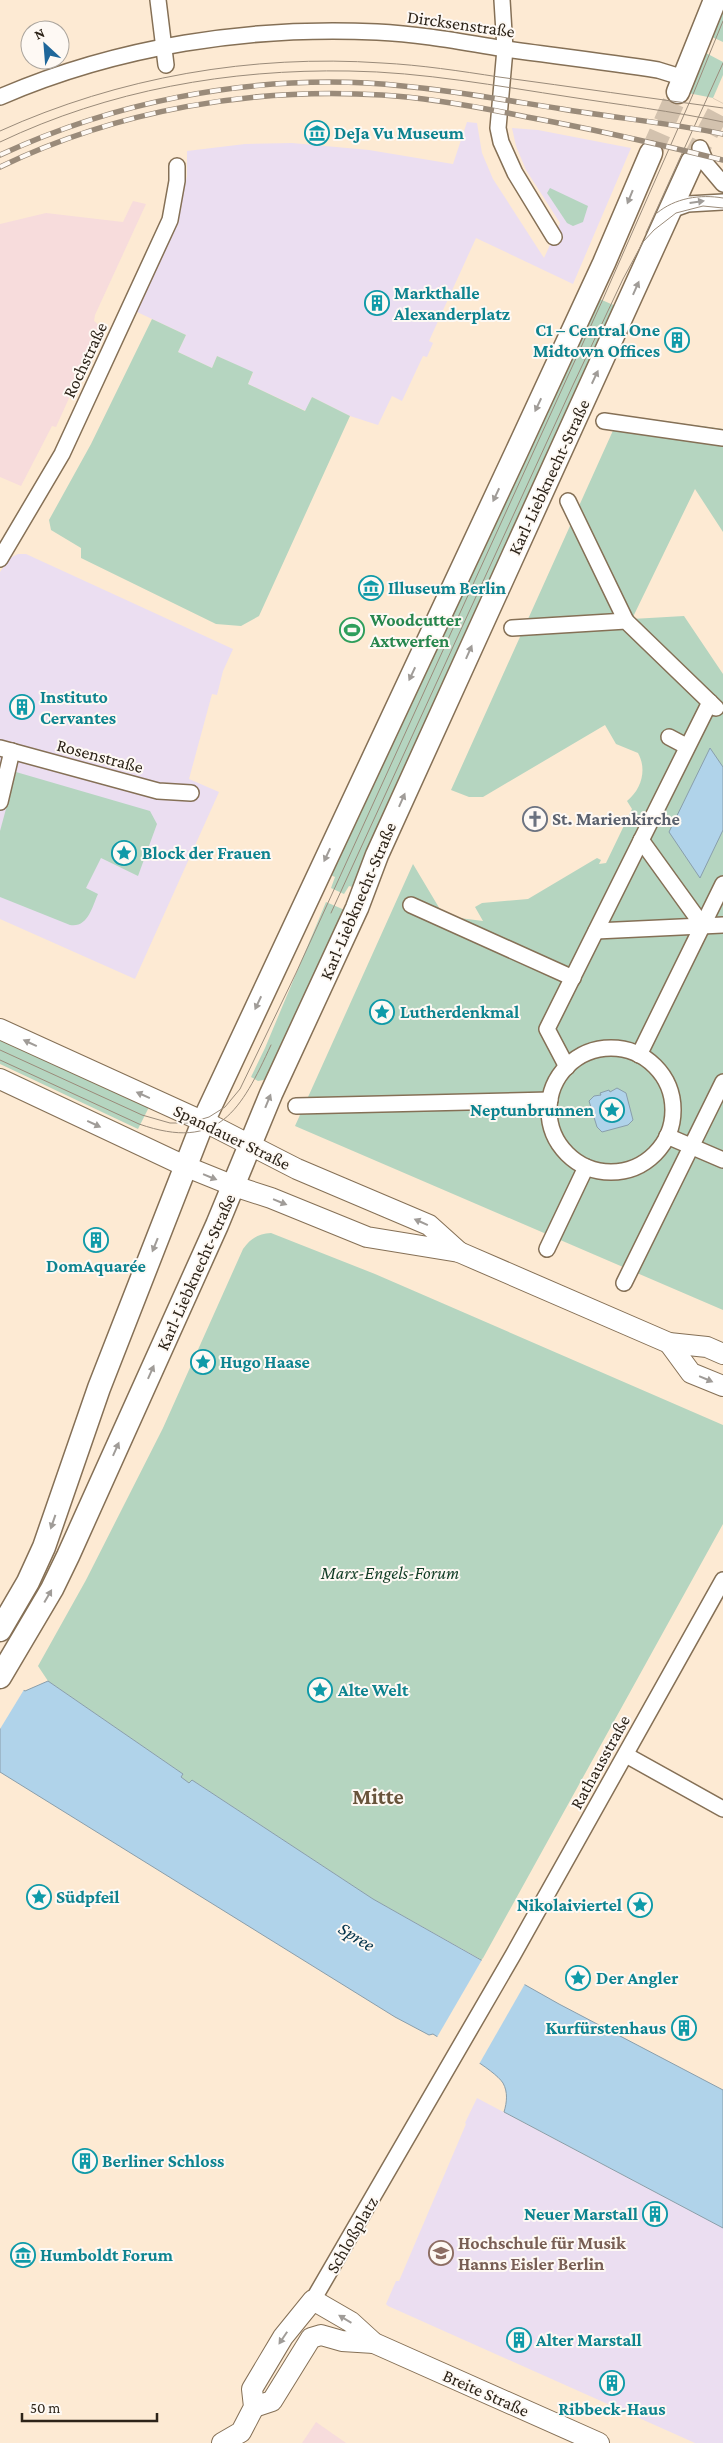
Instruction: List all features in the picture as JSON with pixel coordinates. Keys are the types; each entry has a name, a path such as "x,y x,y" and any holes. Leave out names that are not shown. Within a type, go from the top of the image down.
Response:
{"main road":[{"path":"681,85 715,0"},
{"path":"1,1628 28,1582 44,1547 99,1388 203,1122 604,263 651,153"},
{"name":"Karl-Liebknecht-Straße","path":"0,1677 68,1556 234,1186 271,1094 357,908 377,855 696,155"}],"street":[{"path":"158,0 166,65"},
{"path":"502,0 504,49 498,128 501,142 514,173 554,237"},
{"name":"Dircksenstraße","path":"0,97 58,75 165,47 240,36 338,31 432,37 658,70 681,85"},
{"path":"696,155 723,184"},
{"name":"Rochstraße","path":"0,558 62,454 170,220 178,181 177,166"},
{"path":"671,210 696,202 723,202"},
{"path":"604,421 723,438"},
{"path":"567,1067 547,1029 686,746 717,710 626,621 568,501"},
{"path":"512,628 626,621"},
{"path":"669,737 686,746"},
{"path":"0,802 6,750"},
{"name":"Rosenstraße","path":"6,750 158,791 191,793"},
{"path":"641,840 703,926"},
{"path":"639,1055 723,884"},
{"path":"411,905 573,978"},
{"path":"596,931 723,925"},
{"name":"Spandauer Straße","path":"0,1029 203,1122 250,1146 429,1225 459,1252"},
{"path":"609,1048 625,1050 639,1055 652,1064 663,1076 670,1090 673,1106 672,1121 667,1136 653,1156 632,1168 609,1172 586,1167 572,1158 561,1147 553,1132 549,1116 550,1100 556,1082 567,1067 579,1057 609,1048"},
{"name":"Spandauer Straße","path":"0,1079 187,1167 234,1186 271,1198 367,1237 459,1252 669,1343 707,1347 723,1354"},
{"path":"624,1282 692,1146 718,1101 723,1082"},
{"path":"296,1106 550,1100"},
{"path":"667,1136 723,1160"},
{"path":"547,1248 586,1167"},
{"path":"669,1343 691,1373 723,1386"},
{"name":"Rathausstraße","path":"453,2060 723,1580"},
{"path":"626,1755 723,1809"},
{"name":"Schloßplatz","path":"222,2443 242,2437 254,2407 252,2389 283,2337 313,2300 453,2060"},
{"name":"Breite Straße","path":"313,2300 351,2322 374,2342 599,2443"},
{"path":"299,2316 307,2326 327,2337"},
{"path":"254,2407 272,2401 305,2346 312,2338 327,2337"},
{"name":"Breite Straße","path":"327,2337 342,2341 374,2342"}],"shaded area":[{"path":"467,122 477,123 482,153 493,179 544,258 560,223 526,170 516,146 512,128 538,130 631,148 573,284 476,238 429,341 433,343 427,357 423,356 402,401 392,396 378,425 350,416 312,397 306,411 248,384 253,373 217,356 212,368 178,352 186,335 135,311 178,218 187,176 187,151 245,144 292,143 369,150 453,164"},
{"path":"133,201 146,204 95,315 94,321 101,327 56,427 52,426 21,486 0,477 0,224 46,213 123,222"},
{"path":"18,554 26,554 233,649 223,671 217,695 212,694 189,779 219,792 135,979 0,919 0,572 10,558"},
{"path":"477,2098 723,2228 723,2443 695,2443 386,2304 396,2281 399,2281"},
{"path":"316,2422 346,2443 302,2443"}],"green space":[{"path":"723,5 723,42 712,37"},
{"path":"706,53 723,62 723,75 713,98 688,93"},
{"path":"550,188 588,206 583,222 573,226 567,223 547,193"},
{"path":"595,297 618,307 356,888 349,886 344,894 331,888 335,877 328,874 346,844"},
{"path":"152,319 186,335 178,352 212,368 217,356 253,372 248,384 305,411 312,397 350,416 259,616 241,626 216,624 81,558 81,548 51,530 49,520 91,444"},
{"path":"620,415 723,429 723,532 695,489 632,619 684,616 723,674 723,1310 295,1126 413,864 444,916 483,921 475,907 482,903 528,899 597,858 601,860 599,864 606,863 632,809 627,801 636,791 642,778 641,759 638,753 616,744 605,725 483,797 469,797 451,790"},
{"path":"16,772 150,811 157,824 138,876 101,858 86,888 98,894 88,916 81,923 70,925 0,897 0,831"},
{"path":"326,902 347,911 269,1079 258,1081 251,1077"},
{"path":"0,1037 150,1105 138,1129 0,1064"},
{"name":"Marx-Engels-Forum","path":"271,1233 375,1274 723,1425 723,1524 482,1960 373,1899 192,1780 190,1784 181,1777 183,1774 48,1681 38,1666 86,1580 163,1428 243,1249 255,1237"}],"water":[{"path":"710,748 723,767 723,830 700,878 669,832"},
{"name":"Neptunbrunnen","path":"617,1088 626,1093 633,1120 628,1125 602,1132 597,1127 589,1101 594,1096 601,1095 600,1093 609,1090 610,1092"},
{"name":"Spree","path":"0,1676 25,1691 48,1681 183,1774 181,1777 189,1783 192,1780 373,1899 559,2004 723,2090 723,2228 504,2112 506,2090 503,2083 481,2064 433,2034 429,2035 395,2017 0,1772"}],"pier":[{"path":"0,1673 25,1688 0,1729"},
{"path":"483,1958 526,1982 478,2066 436,2039"}],"tunnel":[{"path":"651,153 678,92"},
{"path":"692,162 723,103"}],"tram line":[{"path":"0,1050 142,1115 170,1123 189,1123 209,1117 225,1107 240,1089 296,973 603,299 694,92 723,21"},
{"path":"0,131 45,112 139,83 235,66 284,62 333,61 411,65 723,108"},
{"path":"646,233 723,63"},
{"path":"0,142 41,124 127,96 170,86 215,79 304,71 377,72 432,77 646,108 723,122"},
{"path":"657,213 672,204 688,198 723,198"},
{"path":"331,913 573,385 623,279 643,242 654,230 676,213 703,206 723,208"},
{"path":"0,1060 139,1124 166,1131 189,1133 208,1128 224,1119 237,1106 249,1089 271,1045"}],"railway":[{"path":"0,155 44,136 133,107 226,89 320,82 367,83 441,90 723,134"},
{"path":"0,167 45,147 138,117 235,99 333,93 400,96 473,106 601,132 723,160"}],"place":[{"name":"DeJa Vu Museum","path":"317,133"},
{"name":"Markthalle Alexanderplatz","path":"377,303"},
{"name":"C1 – Central One Midtown Offices","path":"677,340"},
{"name":"Illuseum Berlin","path":"371,588"},
{"name":"Woodcutter Axtwerfen","path":"352,630"},
{"name":"Instituto Cervantes","path":"22,707"},
{"name":"St. Marienkirche","path":"535,819"},
{"name":"Block der Frauen","path":"124,853"},
{"name":"Lutherdenkmal","path":"382,1012"},
{"name":"Neptunbrunnen","path":"612,1110"},
{"name":"DomAquarée","path":"96,1240"},
{"name":"Hugo Haase","path":"203,1362"},
{"name":"Alte Welt","path":"320,1690"},
{"name":"Südpfeil","path":"39,1897"},
{"name":"Nikolaiviertel","path":"640,1905"},
{"name":"Der Angler","path":"578,1978"},
{"name":"Kurfürstenhaus","path":"684,2028"},
{"name":"Berliner Schloss","path":"85,2161"},
{"name":"Neuer Marstall","path":"655,2214"},
{"name":"Hochschule für Musik Hanns Eisler Berlin","path":"441,2253"},
{"name":"Humboldt Forum","path":"23,2255"},
{"name":"Alter Marstall","path":"519,2340"},
{"name":"Ribbeck-Haus","path":"612,2383"}],"district":[{"name":"Mitte","path":"378,1796"}]}
